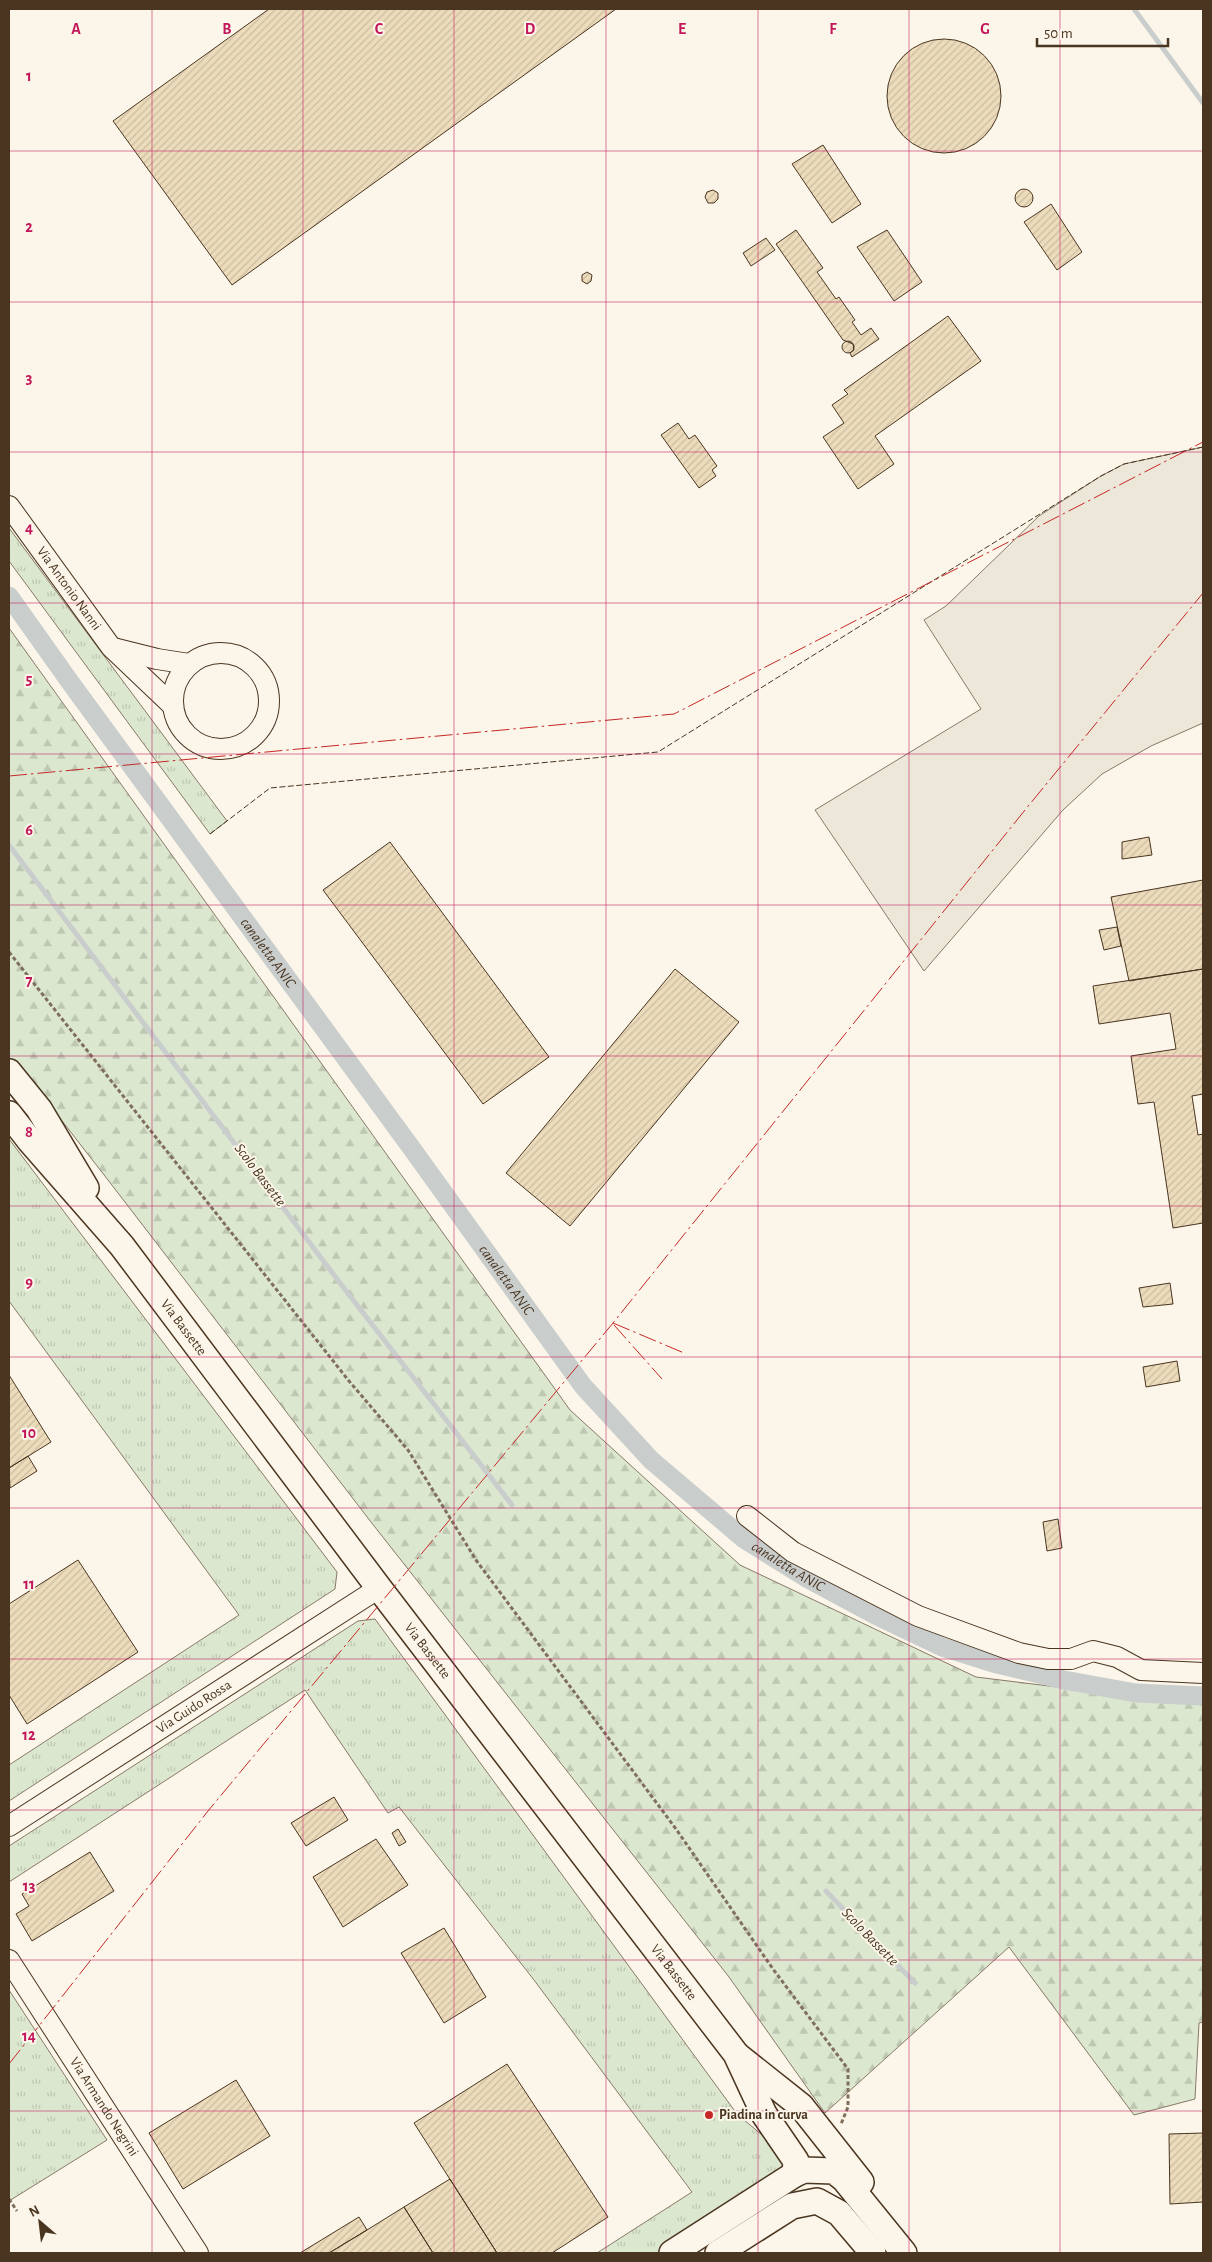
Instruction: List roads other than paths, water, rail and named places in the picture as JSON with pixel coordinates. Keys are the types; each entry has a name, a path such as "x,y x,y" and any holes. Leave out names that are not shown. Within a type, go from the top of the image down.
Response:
{"main road":[{"name":"Via Bassette","path":"9,1072 39,1109 122,1246"},
{"name":"Via Bassette","path":"9,1089 71,1162"},
{"name":"Via Bassette","path":"9,1114 122,1246 379,1588 736,2054 763,2087 786,2107 812,2141 808,2176 863,2225 889,2253"},
{"name":"Via Bassette","path":"763,2087 801,2106 920,2253"},
{"path":"672,2253 808,2176 834,2171 844,2179 904,2253"},
{"path":"700,2253 808,2176"},
{"path":"718,2253 792,2206 808,2176"},
{"path":"808,2176 873,2253"}],"street":[{"name":"Via Antonio Nanni","path":"9,506 111,648 173,706 177,721 185,734 197,743 212,749 229,749 245,744 258,733 267,718 270,702 268,685 260,670 248,660 234,654 218,652 203,656 189,664"},
{"path":"111,648 157,659 189,664 180,676 174,690 173,706"},
{"path":"747,1516 793,1552 918,1616 1020,1653 1048,1659 1071,1659 1093,1651 1117,1657 1142,1670 1203,1672"},
{"name":"Via Guido Rossa","path":"9,1826 379,1588"},
{"name":"Via Armando Negrini","path":"9,1960 198,2253"}],"waterway":[{"name":"canaletta ANIC","path":"1134,9 1203,103"},
{"name":"canaletta ANIC","path":"9,596 583,1386 651,1460 744,1539 808,1579 875,1615 942,1647 993,1663 1064,1680 1136,1693 1203,1696"},
{"name":"Scolo Bassette","path":"9,845 340,1283 512,1505"},
{"name":"Scolo Bassette","path":"826,1891 915,1983"}],"place":[{"name":"Piadina in curva","path":"709,2115"}]}
